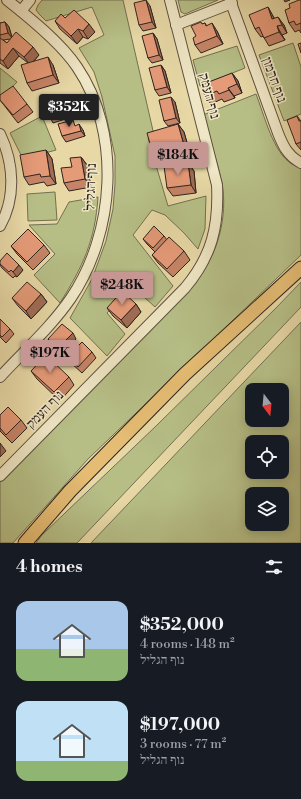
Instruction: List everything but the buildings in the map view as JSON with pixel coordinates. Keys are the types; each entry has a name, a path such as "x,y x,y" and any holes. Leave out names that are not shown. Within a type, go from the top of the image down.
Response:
{"main road":[{"path":"25,543 70,491 185,374 301,268"}],"street":[{"name":"נוף הגליל","path":"0,377 62,310 85,273 98,241 105,213 107,168 104,137 96,106 85,80 69,56 57,43 7,0"},
{"path":"21,11 30,0"},
{"name":"נוף העמק","path":"0,476 185,288 208,253 217,212 217,184 170,0"},
{"path":"176,25 231,2"},
{"name":"נוף חרמון","path":"231,2 278,133 286,151 301,163"},
{"path":"0,134 8,154 11,176 10,200 0,226"}],"green space":[{"path":"42,0 123,0 154,135 148,138 168,206 206,196 205,229 198,249 165,215 152,210 133,235 173,286 155,307 132,286 107,313 125,334 107,356 70,318 92,279 106,241 113,209 115,156 102,97 94,72 79,48 104,35 92,7 46,21 36,10"},
{"path":"178,0 218,0 185,14 181,12"},
{"path":"293,43 301,67 301,114 284,121 259,55"},
{"path":"237,46 245,68 200,86 193,60"},
{"path":"0,68 17,82 0,100"},
{"path":"256,94 274,142 279,151 285,159 292,164 301,167 301,255 88,459 13,543 0,543 0,482 197,280 211,259 220,234 224,208 224,196 220,174 203,115"},
{"path":"42,116 56,150 23,159 10,133"},
{"path":"55,192 57,220 28,221 27,194"},
{"path":"98,197 91,240 81,265 60,303 34,275 55,254 29,225 57,224 69,202"},
{"path":"301,282 301,307 77,543 36,543 42,535 156,426"},
{"path":"301,322 301,543 91,543"}]}
